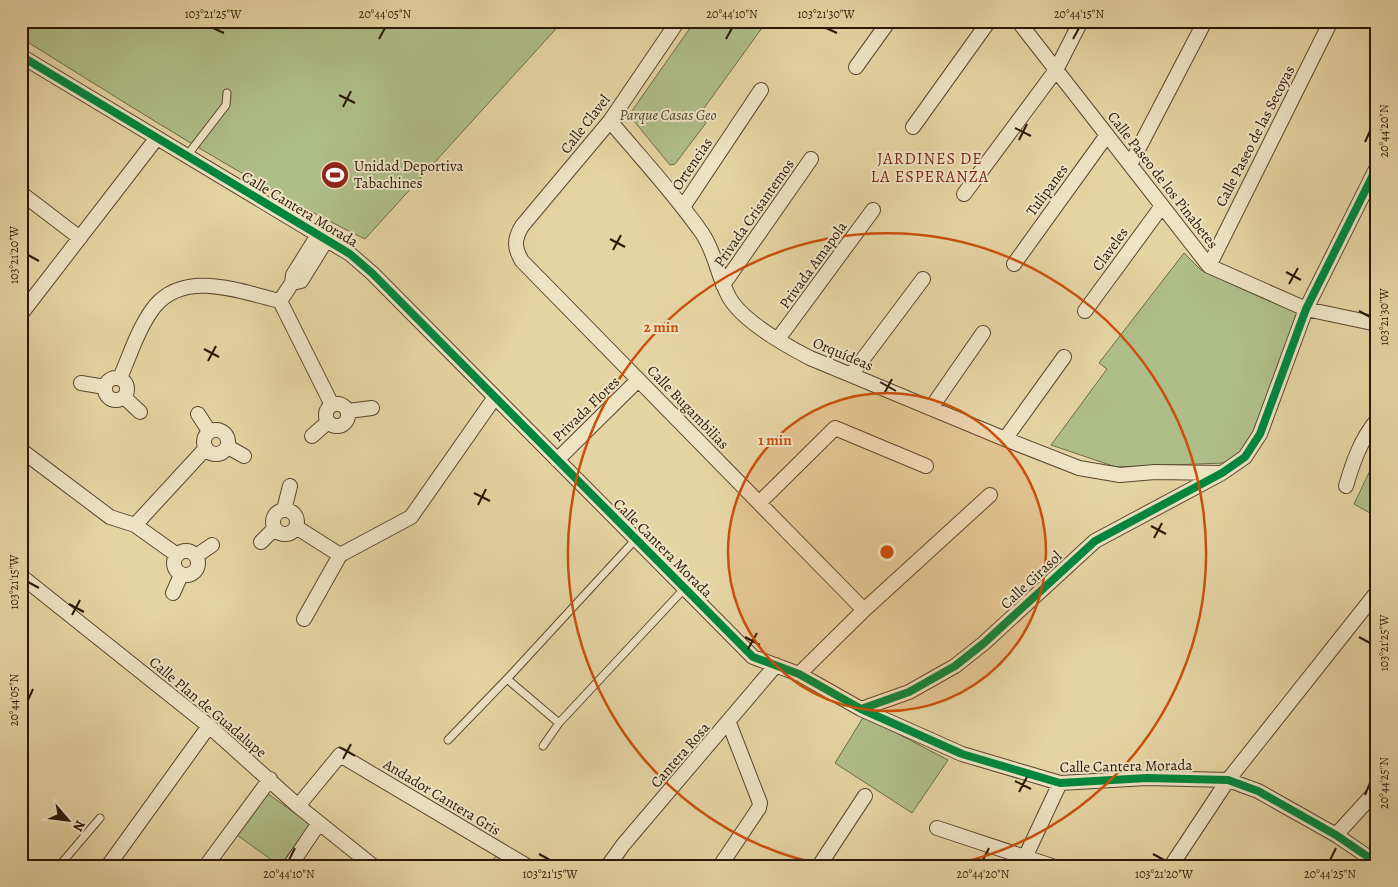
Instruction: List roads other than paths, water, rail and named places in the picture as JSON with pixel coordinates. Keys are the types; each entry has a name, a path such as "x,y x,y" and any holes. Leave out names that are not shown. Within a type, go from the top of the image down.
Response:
{"street":[{"name":"Calle Clavel","path":"515,244 522,226 610,121 678,21"},
{"path":"856,67 889,21"},
{"path":"913,127 989,21"},
{"name":"Calle Paseo de los Pinabetes","path":"1018,21 1209,266 1306,309 1377,324"},
{"path":"964,194 1056,70 1081,21"},
{"path":"1130,165 1205,21"},
{"name":"Calle Paseo de las Secoyas","path":"1209,266 1331,21"},
{"name":"Calle Cantera Morada","path":"21,56 156,139 350,254 372,272 747,653 799,674 861,708 962,754 1060,783 1147,778 1228,780 1258,791 1336,835 1377,862"},
{"name":"Ortencias","path":"683,207 761,90"},
{"name":"Orquídeas","path":"610,121 683,207 713,251 723,285 731,301 743,314 778,340 810,358 1080,468 1105,473 1222,473"},
{"name":"Tulipanes","path":"1014,264 1107,134"},
{"path":"21,314 156,139"},
{"name":"Privada Crisantemos","path":"723,285 811,159"},
{"name":"Calle Girasol","path":"861,708 909,692 955,666 984,643 1094,541 1222,473 1246,457 1260,434 1306,309 1377,167"},
{"path":"21,193 80,238"},
{"name":"Claveles","path":"1085,311 1162,206"},
{"name":"Privada Amapola","path":"778,340 873,210"},
{"path":"280,301 292,283 301,281 322,237"},
{"name":"Calle Bugambilias","path":"515,244 522,261 864,610"},
{"path":"851,375 923,278"},
{"path":"120,378 127,386 124,397 120,400 111,399 105,387 109,381 120,378 155,306 176,290 209,285 280,301"},
{"path":"280,301 332,405"},
{"path":"931,408 982,333"},
{"path":"1005,439 1064,357"},
{"name":"Privada Flores","path":"557,460 638,380"},
{"path":"81,383 105,387"},
{"path":"124,397 140,412"},
{"path":"304,619 340,555 410,518 495,397"},
{"path":"332,405 342,405 348,411 348,416 344,423 336,426 328,422 326,414 332,405"},
{"path":"348,411 372,408"},
{"path":"198,414 210,432"},
{"path":"1346,486 1355,456 1370,428 1377,420"},
{"path":"312,436 328,422"},
{"path":"759,503 835,428 926,466"},
{"path":"135,525 206,448 205,437 210,432 216,429 224,432 229,438 228,448 222,453 216,454 206,448"},
{"path":"228,448 244,456"},
{"path":"21,450 110,517 135,525 177,555"},
{"path":"284,510 290,486"},
{"path":"799,674 864,610 990,495"},
{"path":"284,510 290,511 295,515 296,527 292,532 279,533 272,524 275,514 284,510"},
{"path":"296,527 340,555"},
{"path":"261,542 274,528"},
{"path":"196,556 212,545"},
{"path":"186,551 196,556 197,568 192,574 181,574 176,570 174,564 177,555 186,551"},
{"path":"173,593 181,574"},
{"name":"Calle Plan de Guadalupe","path":"21,576 209,726 298,806 373,866"},
{"path":"1171,866 1228,780 1377,592"},
{"name":"Cantera Rosa","path":"608,866 622,845 729,723 776,665"},
{"path":"720,866 759,808 760,803 729,723"},
{"path":"108,866 209,726"},
{"name":"Andador Cantera Gris","path":"298,806 340,755 527,866"},
{"path":"206,866 270,779"},
{"path":"1023,861 1060,783"},
{"path":"1336,835 1377,790"},
{"path":"819,866 865,796"},
{"path":"290,866 320,823"},
{"path":"937,828 1023,861 1052,866"}],"lane":[{"path":"186,157 226,105 227,92"},
{"path":"448,740 507,680 635,540"},
{"path":"543,746 559,723 684,589"},
{"path":"507,680 559,723"},
{"path":"59,866 100,818"}],"place":[{"name":"Unidad Deportiva Tabachines","path":"335,175"}],"district":[{"name":"JARDINES DE LA ESPERANZA","path":"930,167"}],"park label":[{"name":"Parque Casas Geo","path":"668,115"}]}
